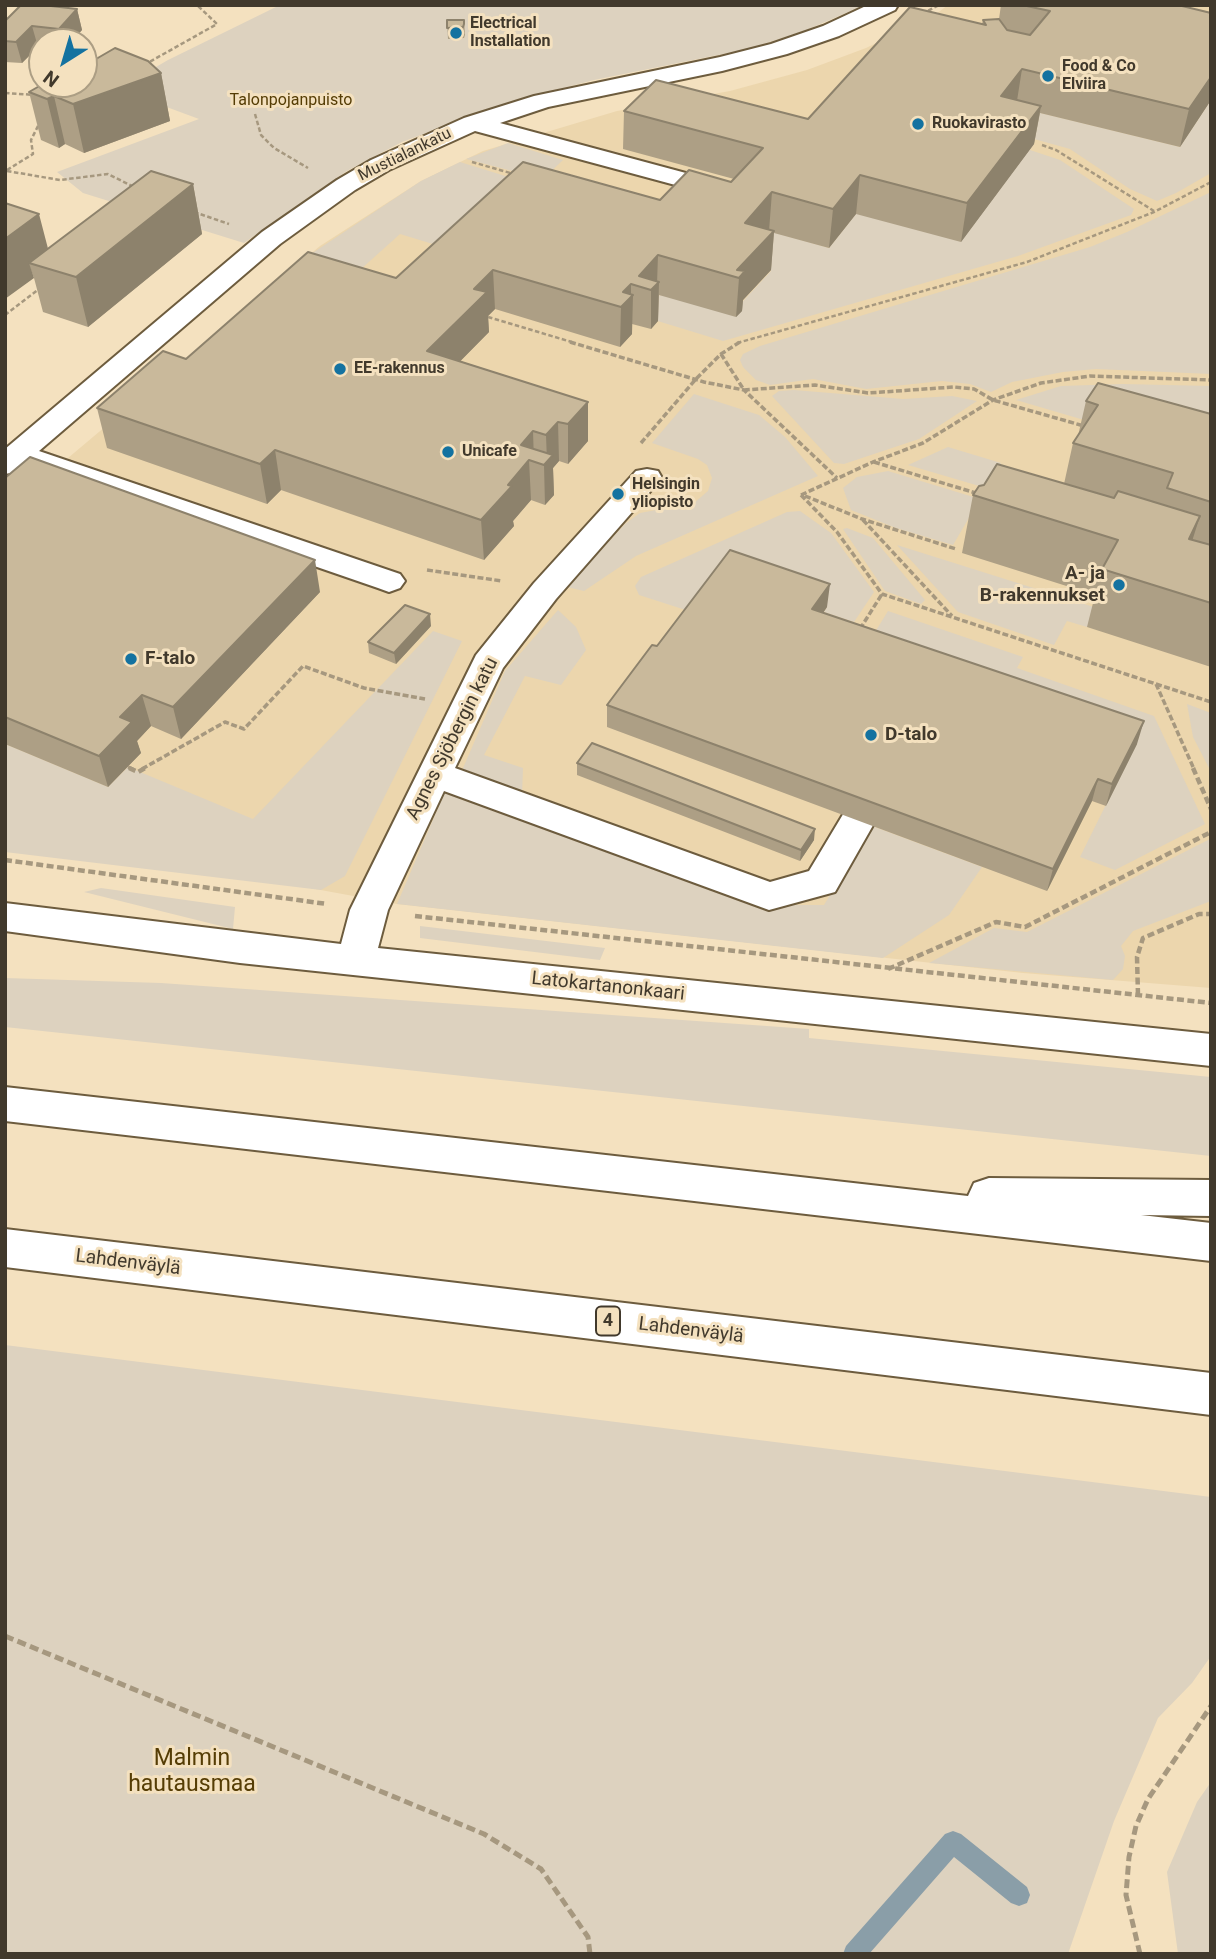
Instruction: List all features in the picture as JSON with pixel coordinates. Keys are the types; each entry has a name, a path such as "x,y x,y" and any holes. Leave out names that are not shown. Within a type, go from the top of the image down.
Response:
{"main road":[{"name":"Mustialankatu","path":"12,459 271,238 345,185 380,165 473,123 542,102 722,64 779,49 831,31 887,5"},
{"path":"473,123 714,188"},
{"path":"12,459 389,581"},
{"name":"Agnes Sjöbergin katu","path":"356,960 369,910 488,663 545,591 647,478"},
{"path":"435,774 769,896 822,882 858,820"},
{"name":"Latokartanonkaari","path":"5,917 240,948 1211,1050"},
{"path":"5,1104 1211,1242"},
{"path":"783,1194 1211,1198"},
{"name":"Lahdenväylä","path":"5,1248 1211,1394"}],"path":[{"path":"138,69 217,24 197,5"},
{"path":"920,16 939,5"},
{"path":"5,93 28,94"},
{"path":"255,114 261,135 274,148 296,162 345,185"},
{"path":"41,118 32,140 33,154 6,171 60,180 108,173 144,193"},
{"path":"1042,145 1056,149 1154,212"},
{"path":"470,162 518,176"},
{"path":"647,478 645,451 640,442 720,354 741,341 1027,262 1154,212 1211,182"},
{"path":"190,211 208,217"},
{"path":"5,315 47,283"},
{"path":"488,317 696,379 744,390 815,385 869,393 954,387 974,389 993,400 1086,426"},
{"path":"720,354 744,390 837,478"},
{"path":"801,495 873,462 923,443 993,400 1041,383 1090,376 1211,380"},
{"path":"873,462 992,497"},
{"path":"801,495 862,519 956,550"},
{"path":"801,495 837,532 882,594 1211,702"},
{"path":"862,519 953,617"},
{"path":"389,581 411,567 545,591"},
{"path":"856,635 882,594"},
{"path":"128,768 138,772 225,722 244,729 303,666 364,688 467,708"},
{"path":"1156,684 1211,809"},
{"path":"886,969 996,922 1025,927 1211,832"},
{"path":"5,860 247,891 340,906"},
{"path":"1138,995 1137,957 1143,938 1199,914 1211,914"},
{"path":"411,915 1211,1003"},
{"path":"5,1636 484,1834 541,1869 588,1937 590,1954"},
{"path":"1140,1954 1126,1895 1129,1857 1136,1826 1148,1799 1211,1706"}],"shaded area":[{"name":"Helsingin yliopisto","path":"948,5 1211,5 1211,988 1023,973 397,904 288,884 5,765 5,511 320,246 421,181 483,151 617,111 730,91 807,70 866,48 936,14"}],"green space":[{"name":"Talonpojanpuisto","path":"280,5 865,5 804,31 748,49 594,80 510,102 402,142 347,171 244,243 83,193 57,172 199,119 118,89 168,60"},
{"path":"1211,100 1211,173 1157,201 1130,189 1070,149 1034,139 1016,107 1180,147"},
{"path":"508,143 563,160 543,179 466,159"},
{"path":"1030,150 1060,160 1134,209 1131,215 1018,256 723,341 638,315 660,295 734,311 771,271 769,231 829,248 856,214"},
{"path":"460,162 538,186 446,248 400,234 361,269 311,254 421,181"},
{"path":"1211,192 1211,374 1096,369 1012,382 991,392 970,384 942,381 866,389 813,379 770,385 756,380 740,360 743,354 760,346 1090,247"},
{"path":"1061,386 1211,386 1211,449 1084,420 1016,400"},
{"path":"779,391 903,399 952,396 977,401 919,439 844,464 834,463 772,396"},
{"path":"694,394 759,415 785,437 818,476 636,556 584,591 567,587 625,524 640,513 694,503 708,491 712,478 707,465 698,459 652,443"},
{"path":"948,447 1001,463 986,488 908,465"},
{"path":"888,471 980,499 953,545 896,528 851,510 843,488 857,477"},
{"path":"800,511 831,533 874,592 854,622 824,612 827,607 698,614 639,595 635,586 641,577 787,512"},
{"path":"847,528 873,538 925,600 921,604 885,591 843,529"},
{"path":"897,545 1097,608 1087,627 1067,621 1054,645 958,612"},
{"path":"558,610 576,627 586,650 561,685 525,676 484,755 523,768 522,796 460,775 505,671"},
{"path":"888,611 1023,657 1017,668 1154,716 1205,824 1115,870 1080,857 1136,744 864,650"},
{"path":"433,631 462,641 345,876 321,890 5,852 5,744 108,787 128,767 253,819"},
{"path":"1187,704 1211,713 1211,772 1193,737"},
{"path":"457,787 776,905 824,905 872,826 982,867 949,915 883,958 397,904 444,794"},
{"path":"1210,839 1211,901 1133,931 1121,946 1125,956 1123,969 1113,980 929,963 994,928 1027,932"},
{"path":"101,888 235,907 233,929 84,892"},
{"path":"420,926 605,948 600,960 420,938"},
{"path":"5,978 161,983 809,1029 809,1038 1211,1077 1211,1156 5,1027"},
{"name":"Malmin hautausmaa","path":"5,1345 1211,1497 1211,1656 1192,1683 1158,1718 1114,1821 1068,1954 5,1954"},
{"path":"1211,1782 1211,1954 1178,1954 1167,1872 1197,1802"}],"building":[{"path":"21,5 52,5 77,9 60,28 32,26 16,42 5,41 5,21"},
{"path":"1022,5 1178,5 1211,13 1211,77 1189,109 1022,69 1001,96 1041,106 967,203 860,175 833,209 772,192 745,223 774,231 737,270 745,271 739,278 658,255 639,276 659,282 651,290 631,284 623,292 633,295 621,307 493,270 474,289 487,292 427,351 588,402 568,424 558,422 546,435 533,431 521,445 553,455 544,465 529,460 508,485 512,486 481,520 275,450 260,464 97,408 163,351 186,359 308,252 396,278 523,162 660,200 689,170 731,182 763,148 624,111 656,80 808,119 910,7 986,25 983,20 999,19 1007,30 1030,35 1050,11"},
{"path":"447,20 464,20 463,27 447,28"},
{"path":"115,48 148,61 161,73 98,95 98,58"},
{"path":"59,98 90,98 73,104"},
{"path":"151,171 193,184 76,277 29,263"},
{"path":"5,203 39,214 5,239"},
{"path":"1098,383 1211,414 1211,502 1167,488 1173,473 1073,443 1098,405 1086,401"},
{"name":"F-talo","path":"30,457 315,560 173,707 142,695 120,717 132,722 99,756 5,717 5,478"},
{"path":"997,464 1114,498 1118,491 1200,516 1189,539 1211,545 1211,603 1102,569 1118,540 973,495 979,486 984,485"},
{"name":"D-talo","path":"730,550 830,584 812,609 1144,721 1112,784 1098,779 1053,869 607,705 652,645 657,646"},
{"path":"405,605 430,614 394,653 368,642"},
{"path":"592,743 815,829 801,850 577,763"}],"waterway":[{"path":"854,1954 953,1842 1019,1895"}],"place":[{"name":"Electrical Installation","path":"456,33"},
{"name":"Food & Co Elviira","path":"1048,76"},
{"name":"Ruokavirasto","path":"918,124"},
{"name":"EE-rakennus","path":"340,369"},
{"name":"Unicafe","path":"448,452"},
{"name":"Helsingin yliopisto","path":"618,494"},
{"name":"A- ja B-rakennukset","path":"1119,585"},
{"name":"F-talo","path":"131,659"},
{"name":"D-talo","path":"871,735"}]}
